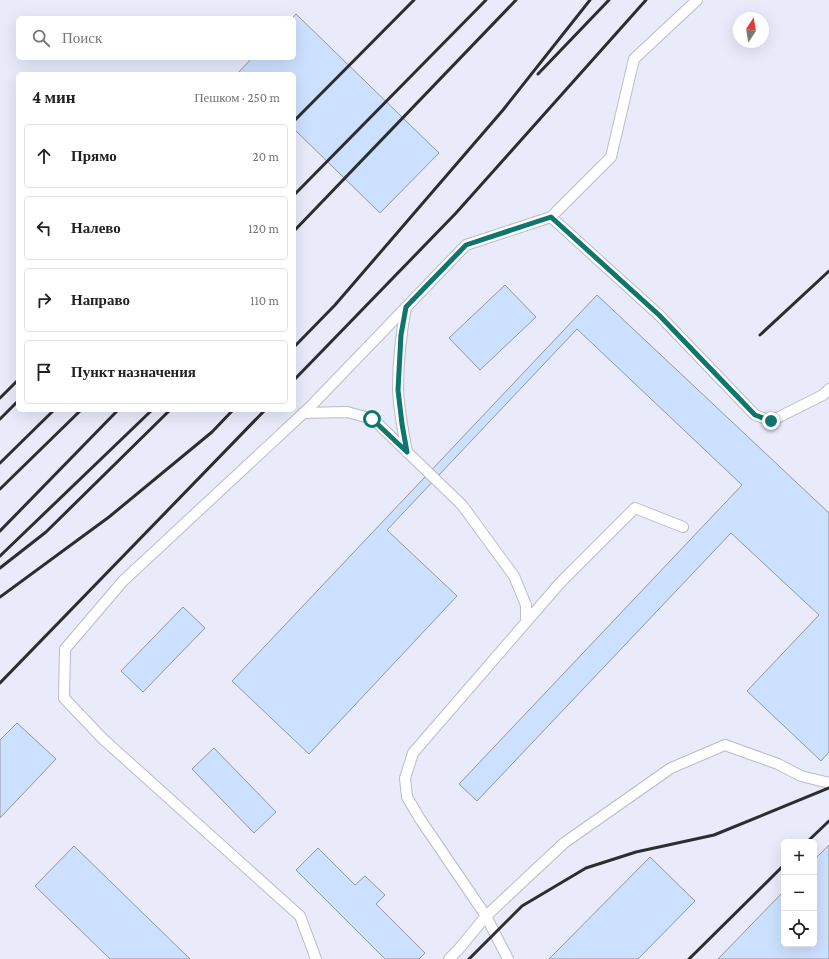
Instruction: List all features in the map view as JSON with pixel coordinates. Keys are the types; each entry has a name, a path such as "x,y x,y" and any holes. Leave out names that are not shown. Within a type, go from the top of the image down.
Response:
{"lane":[{"path":"316,959 300,916 103,739 64,698 65,649 123,581 303,413 466,245 551,217 611,156 634,59 697,0"},
{"path":"551,217 659,315 755,415 771,421 823,395 829,389"},
{"path":"406,307 401,335 398,390 407,452"},
{"path":"303,413 347,412 372,419 462,505 514,576 526,605 526,622"},
{"path":"508,959 486,916 420,819 407,797 405,778 413,753 560,583 635,508 683,527"},
{"path":"449,959 486,916 564,843 672,768 724,745 778,764 801,776 829,783"}],"shaded area":[{"path":"0,0 829,0 829,959 0,959"}],"building":[{"path":"296,14 439,153 380,213 296,131 296,72 239,72 250,60 296,60 296,16 294,16"},
{"path":"505,285 536,317 480,370 449,338"},
{"path":"597,295 829,513 829,752 821,761 747,691 819,615 731,533 477,801 459,784 742,485 577,329 387,530 457,596 309,754 232,681"},
{"path":"183,607 205,628 143,692 121,671"},
{"path":"17,723 56,759 0,818 0,740"},
{"path":"214,748 276,812 254,833 192,769"},
{"path":"829,845 829,959 718,959 781,894 781,947 817,947 817,857"},
{"path":"74,846 190,959 110,959 35,886"},
{"path":"318,848 355,885 365,876 385,895 376,904 425,953 419,959 385,959 296,870"},
{"path":"650,857 695,901 638,959 549,959"}],"railway":[{"path":"296,119 414,0"},
{"path":"296,193 486,0"},
{"path":"296,229 516,0"},
{"path":"296,345 335,305 503,110 590,0"},
{"path":"538,74 609,0"},
{"path":"296,378 456,213 646,0"},
{"path":"760,335 829,271"},
{"path":"0,398 16,382"},
{"path":"0,419 16,403"},
{"path":"0,463 52,412"},
{"path":"0,489 79,412"},
{"path":"0,531 116,412"},
{"path":"0,556 150,412"},
{"path":"0,568 46,532 168,412"},
{"path":"0,597 109,517 212,432 231,412"},
{"path":"0,683 263,412"},
{"path":"469,959 522,906 586,868 636,852 714,835 829,788"},
{"path":"810,839 829,821"},
{"path":"689,959 781,868"}],"route":[{"path":"372,419 407,452 398,390 401,335 406,307 466,245 551,217 659,315 755,415 771,421"}]}
